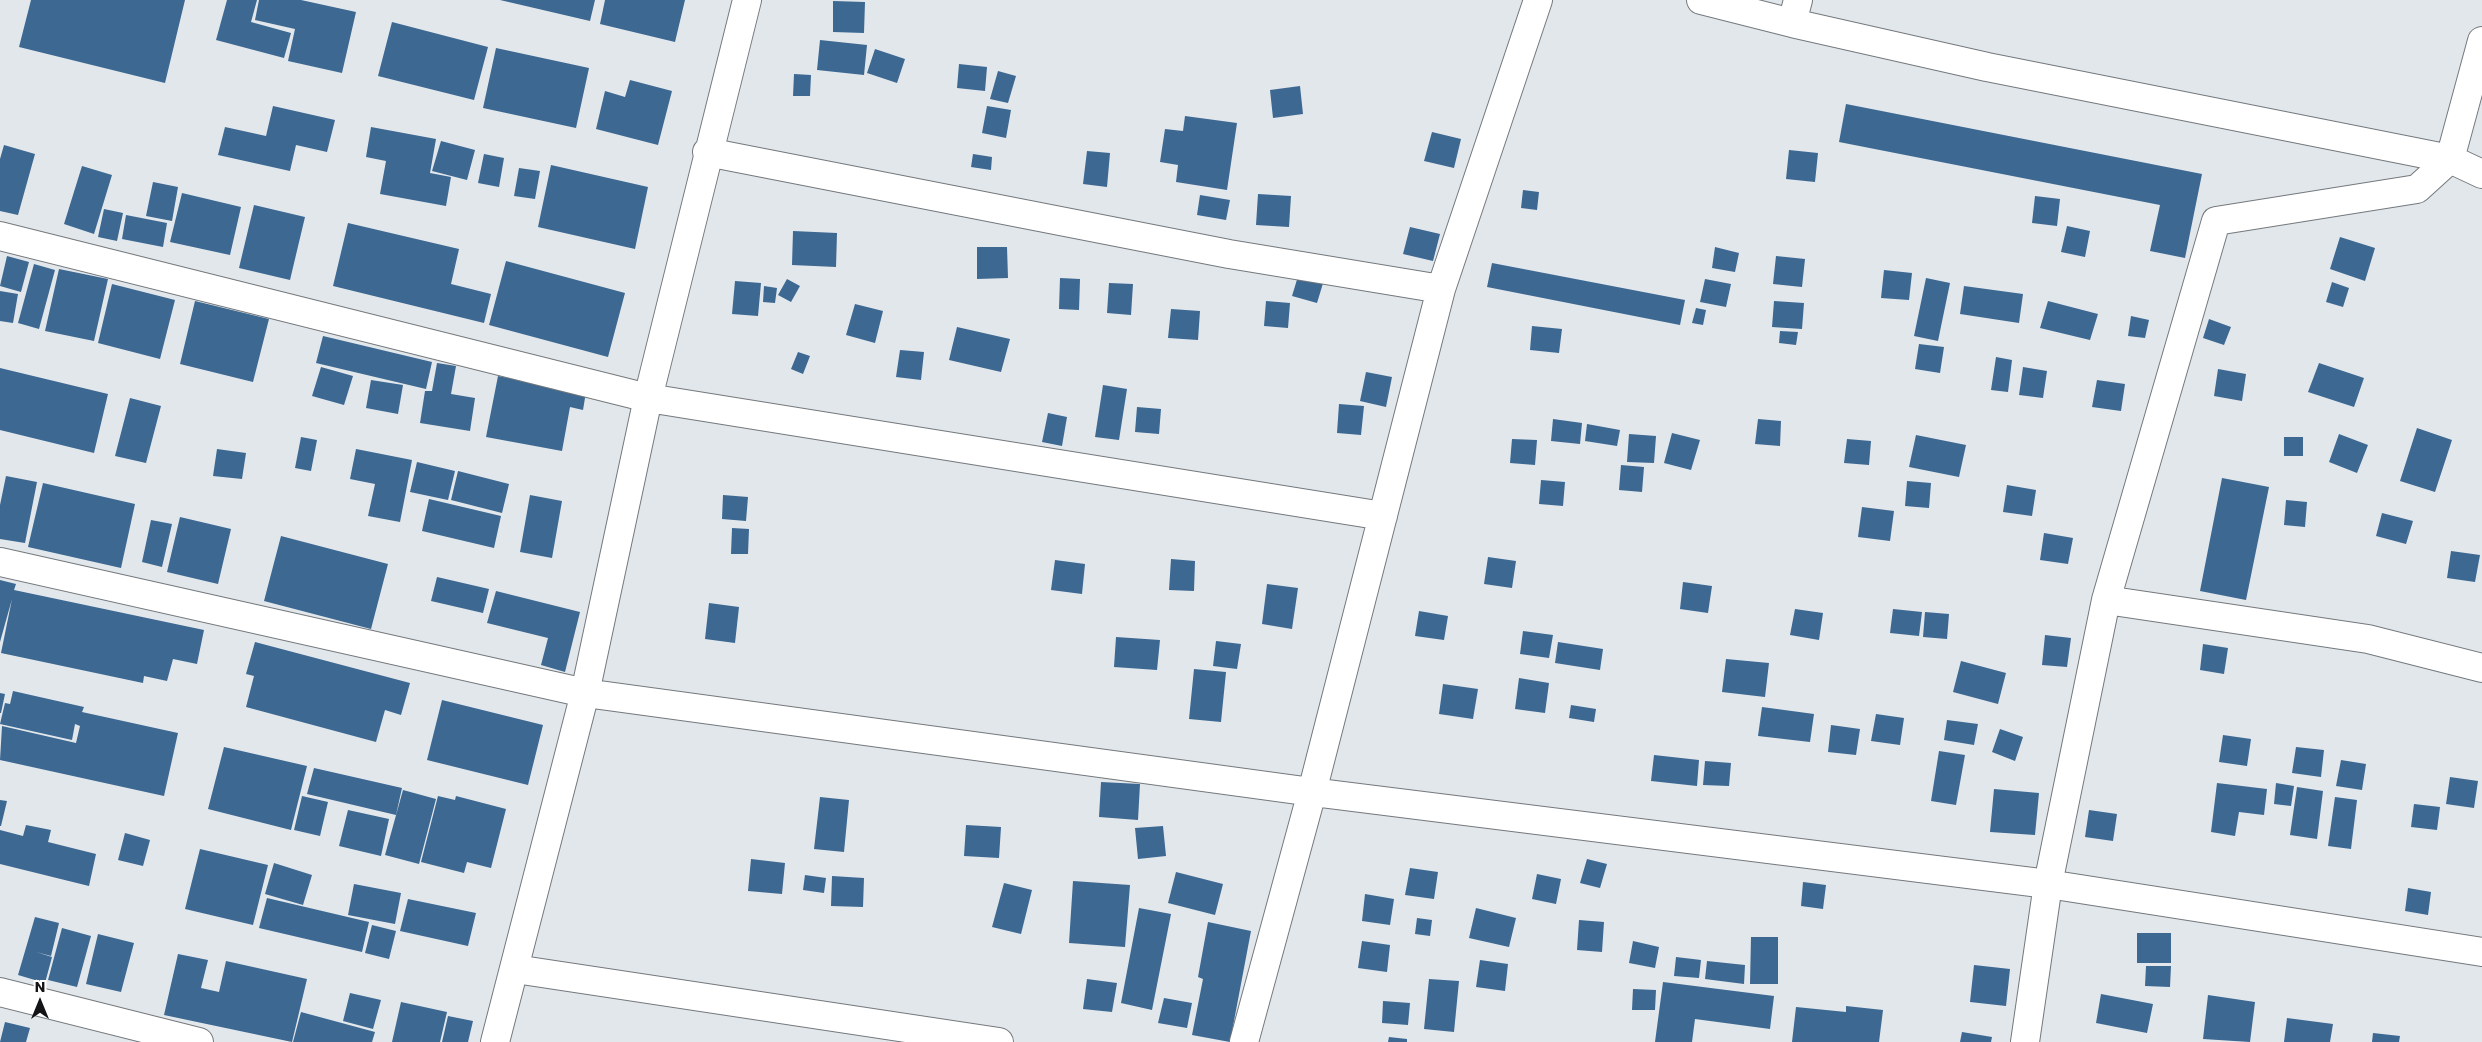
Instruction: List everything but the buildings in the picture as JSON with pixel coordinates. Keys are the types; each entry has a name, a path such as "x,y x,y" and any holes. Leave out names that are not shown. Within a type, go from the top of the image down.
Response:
{"street":[{"path":"494,1042 515,969 585,693 648,398 707,152 747,0"},
{"path":"1244,1042 1312,792 1441,289 1538,0"},
{"path":"1701,0 1795,12 1987,67 2450,159 2482,174"},
{"path":"2025,1042 2048,884 2106,600 2216,221 2417,189 2450,159 2482,41"},
{"path":"707,152 1229,254 1441,289"},
{"path":"0,236 648,398 1383,516"},
{"path":"0,562 585,693 1312,792 2048,884 2482,952"},
{"path":"2106,600 2368,639 2482,668"},
{"path":"515,969 999,1042"},
{"path":"0,992 199,1042"}]}
